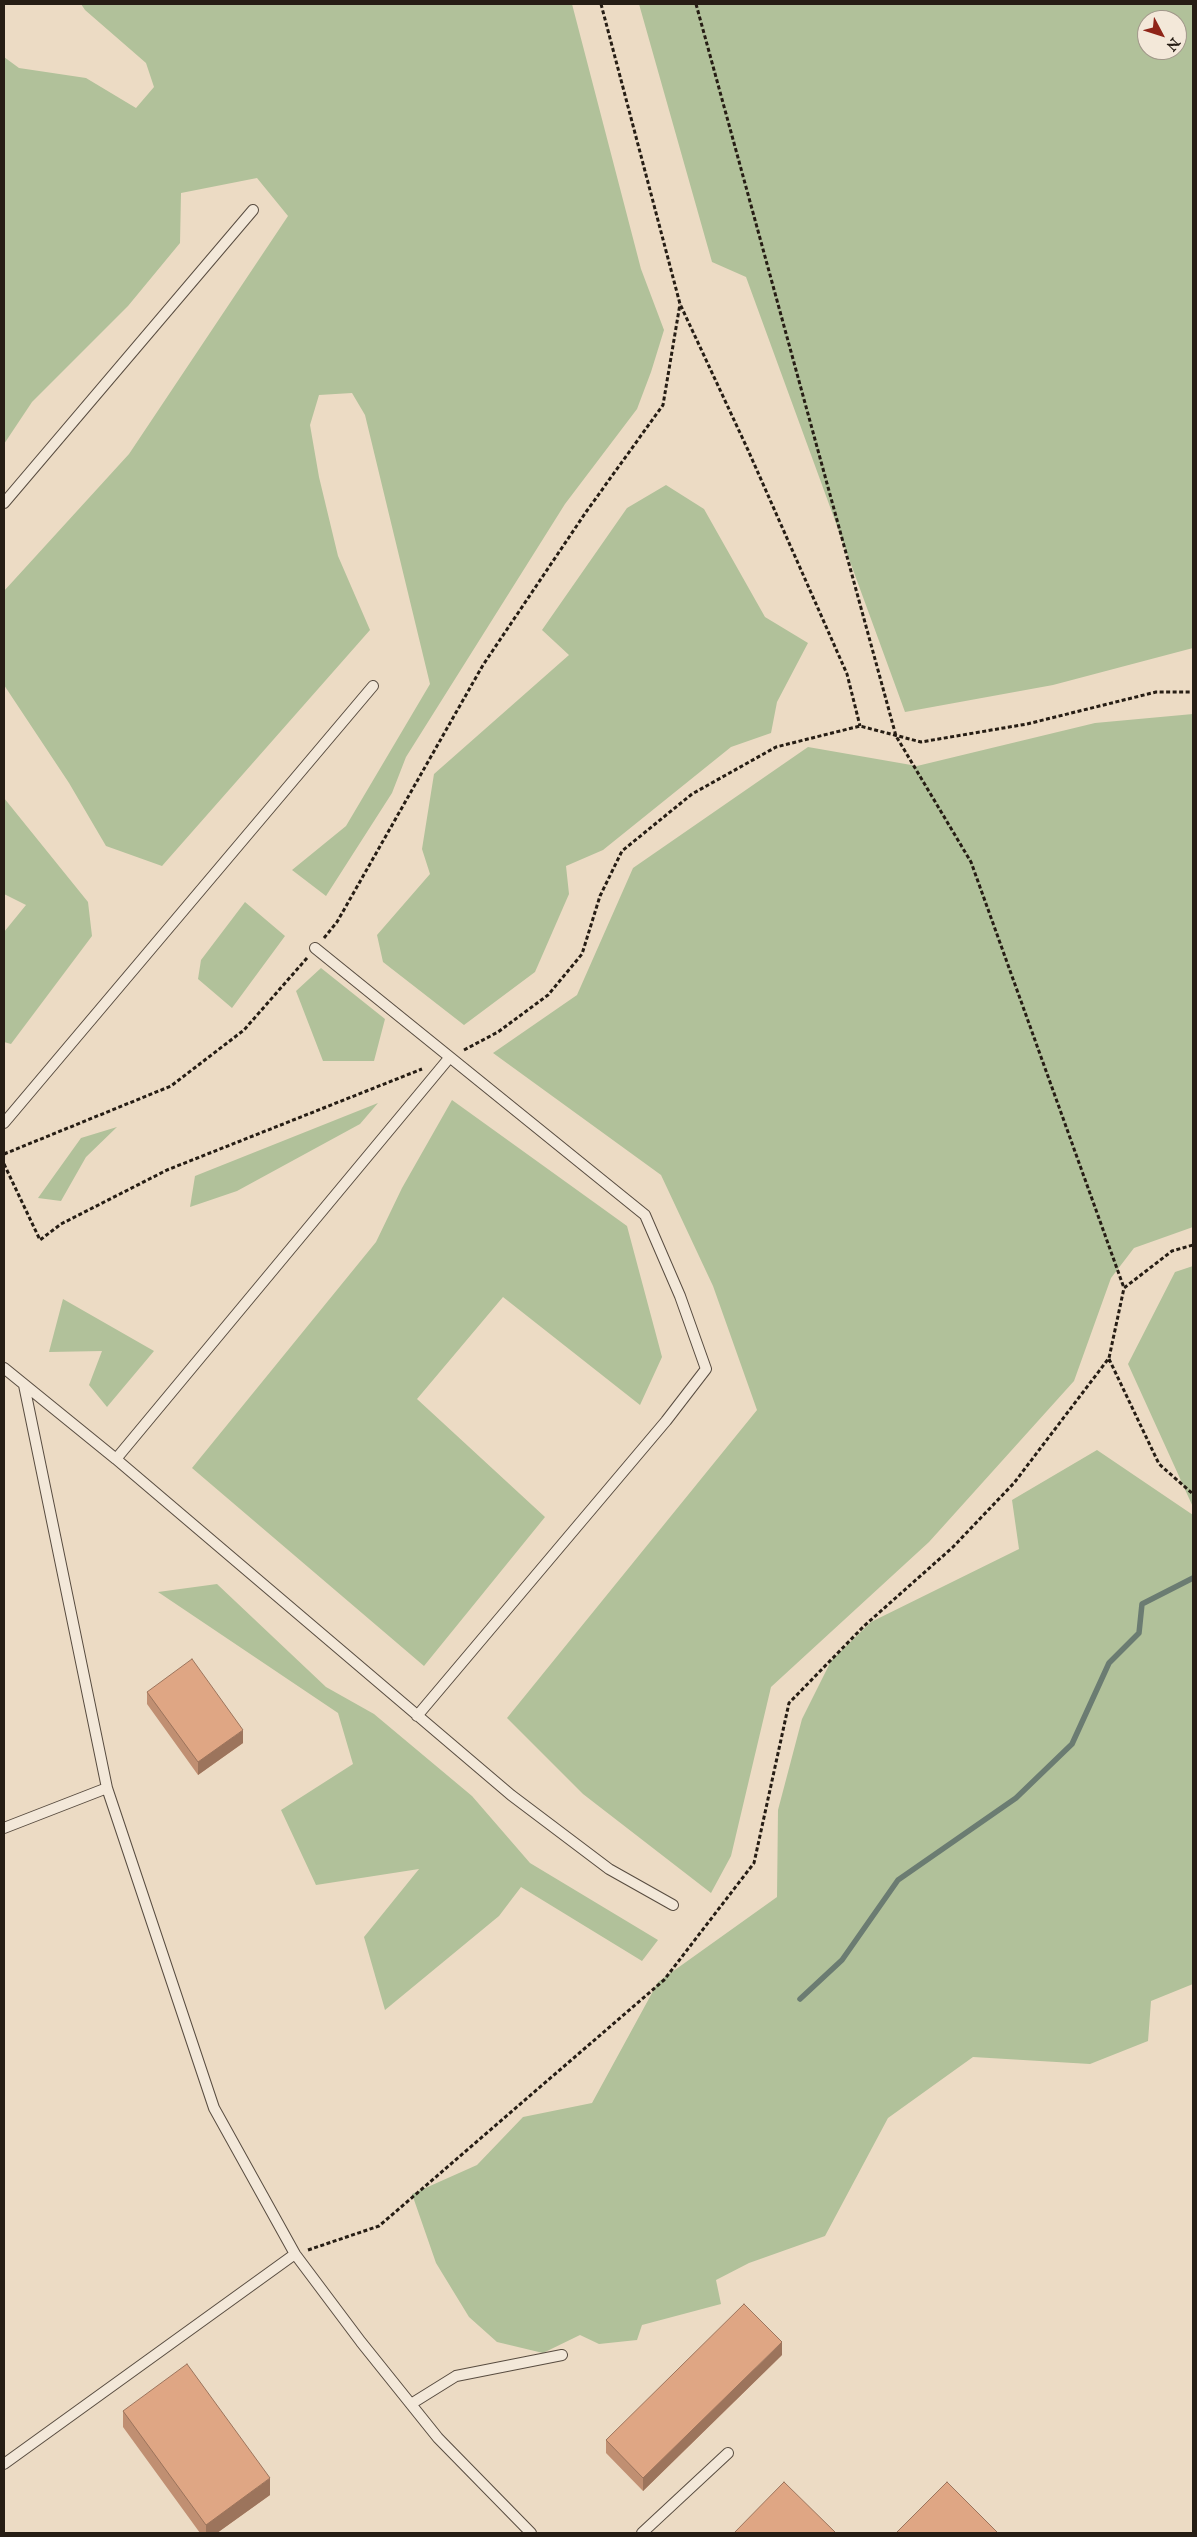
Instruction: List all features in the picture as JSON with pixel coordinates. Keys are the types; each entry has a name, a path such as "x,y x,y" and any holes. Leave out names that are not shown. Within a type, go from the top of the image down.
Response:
{"lane":[{"path":"4,503 252,210"},
{"path":"4,1123 373,686"},
{"path":"315,948 644,1215 680,1296 706,1369 666,1422 417,1716"},
{"path":"116,1459 450,1057"},
{"path":"4,1368 116,1459 511,1795 609,1869 673,1905"},
{"path":"24,1385 107,1788 214,2108 295,2254 411,2404 480,2483 531,2533"},
{"path":"4,1828 107,1788"},
{"path":"4,2464 295,2254"},
{"path":"411,2404 456,2376 562,2355"},
{"path":"642,2533 728,2453"}],"path":[{"path":"601,4 680,304 748,450 847,674 860,726"},
{"path":"295,2254 379,2226 664,1980 754,1864 789,1703 864,1626 953,1547 1014,1483 1109,1358 1124,1288 970,862 896,736 696,4"},
{"path":"4,1154 171,1086 244,1030 337,922 483,665 586,512 663,405 680,304"},
{"path":"450,1057 498,1032 548,995 577,961 582,954 600,896 622,851 692,794 776,746 860,726 921,742 1027,724 1156,692 1193,692"},
{"path":"4,1164 40,1240 61,1224 167,1170 424,1068"},
{"path":"1124,1288 1172,1251 1193,1245"},
{"path":"1109,1358 1159,1464 1193,1494"}],"green space":[{"path":"81,4 572,4 641,269 664,330 637,409 565,504 406,757 392,793 326,896 292,870 346,826 430,684 365,415 352,393 319,395 310,425 319,477 338,556 370,630 162,866 106,846 69,783 4,685 4,591 129,454 288,216 257,178 181,193 180,243 128,306 32,402 4,444 4,57 19,68 86,78 136,108 154,87 146,63 85,10"},
{"path":"639,4 1193,4 1193,648 1053,685 905,712 746,277 712,262"},
{"path":"666,485 704,509 765,617 808,643 777,702 771,733 731,747 603,850 566,866 569,894 535,972 464,1025 383,962 377,935 430,874 422,849 434,774 569,655 542,630 627,508"},
{"path":"1193,714 1193,1227 1134,1248 1111,1278 1074,1381 929,1542 771,1687 731,1856 711,1893 583,1794 507,1718 757,1410 713,1286 661,1175 493,1053 577,995 633,868 808,747 917,766 1095,723"},
{"path":"4,798 88,902 92,936 11,1044 4,1042 4,932 26,905 4,894"},
{"path":"245,902 285,936 232,1008 198,979 201,960"},
{"path":"321,968 385,1019 374,1061 323,1061 296,991"},
{"path":"452,1100 627,1226 662,1357 640,1405 503,1297 417,1399 545,1517 424,1666 192,1468 376,1242 402,1188"},
{"path":"378,1103 360,1124 237,1191 190,1207 195,1176"},
{"path":"117,1127 86,1157 61,1201 38,1198 81,1138"},
{"path":"1193,1266 1193,1507 1128,1364 1175,1272"},
{"path":"63,1299 154,1351 107,1407 89,1385 102,1351 49,1352"},
{"path":"1097,1450 1193,1515 1193,1984 1151,2001 1148,2041 1090,2064 973,2057 888,2118 825,2236 749,2263 716,2280 721,2304 642,2325 637,2340 599,2344 580,2335 543,2353 497,2342 469,2317 436,2263 412,2194 477,2165 523,2117 592,2103 658,1982 777,1897 778,1810 802,1719 831,1661 871,1622 1019,1549 1012,1500"},
{"path":"217,1584 326,1687 374,1714 472,1796 530,1863 658,1940 642,1961 521,1887 499,1916 385,2010 364,1937 419,1869 316,1885 281,1810 353,1764 338,1713 158,1592"}],"building":[{"path":"192,1659 243,1730 198,1762 147,1692"},
{"path":"744,2304 782,2342 643,2478 606,2440"},
{"path":"187,2364 270,2478 206,2525 123,2411"},
{"path":"784,2482 835,2532 734,2533"},
{"path":"947,2482 998,2533 896,2533"}],"waterway":[{"path":"800,1999 842,1960 898,1880 1016,1798 1072,1744 1109,1663 1139,1633 1142,1604 1193,1578"}]}
